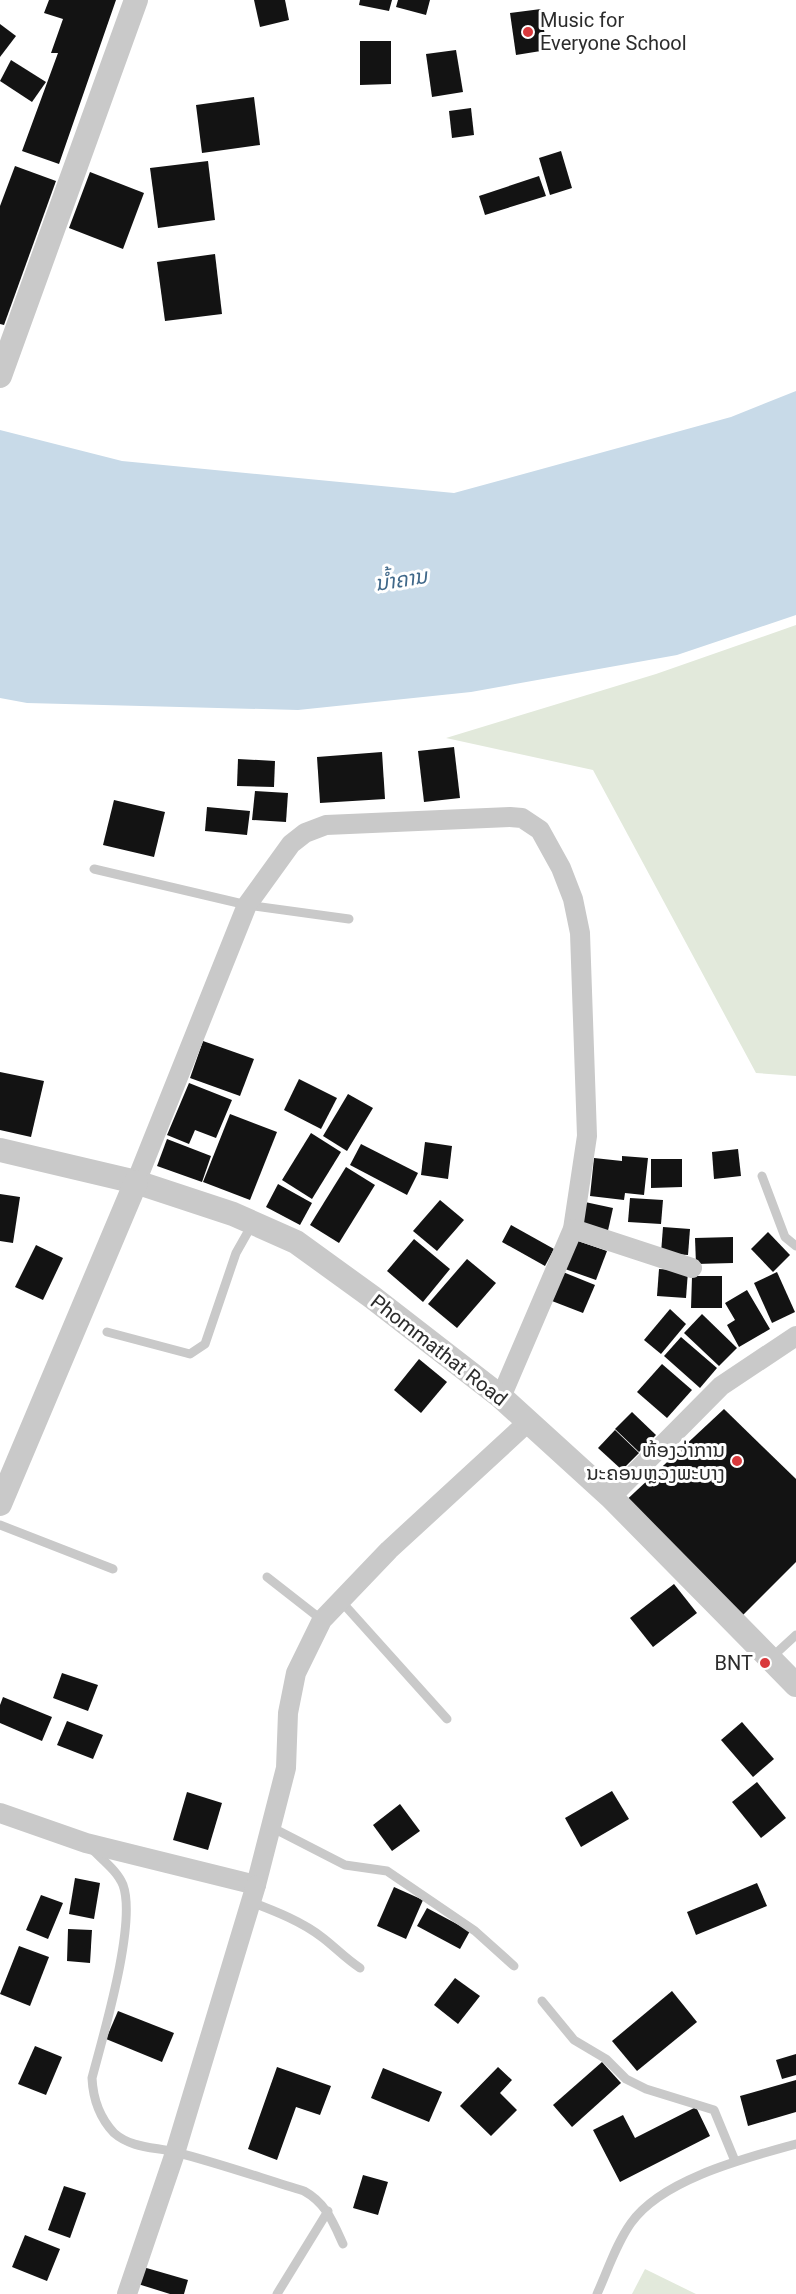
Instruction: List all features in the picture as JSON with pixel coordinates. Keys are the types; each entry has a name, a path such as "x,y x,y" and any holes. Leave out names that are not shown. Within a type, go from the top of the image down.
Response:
{"street":[{"path":"1,374 136,0"},
{"path":"0,1504 136,1182 248,905 291,844 305,833 326,825 522,818 540,830 561,868 573,899 579,933 587,1136 573,1229 501,1397"},
{"name":"Phommathat Road","path":"0,1150 136,1182 233,1214 296,1242 372,1297 501,1397 611,1497 796,1685"},
{"path":"573,1229 692,1268"},
{"path":"611,1497 721,1386 796,1336"},
{"path":"127,2294 175,2152 253,1894 286,1768 288,1713 296,1673 322,1620 339,1599 528,1422"},
{"path":"0,1813 86,1844 253,1894"}],"lane":[{"path":"94,869 248,905 350,919"},
{"path":"762,1176 785,1237 796,1246"},
{"path":"107,1332 190,1354 199,1349 205,1344 236,1253 253,1223"},
{"path":"0,1525 113,1569"},
{"path":"267,1577 322,1620"},
{"path":"339,1599 447,1719"},
{"path":"771,1658 796,1635"},
{"path":"271,1827 345,1865 387,1871 475,1930 514,1966"},
{"path":"86,1844 116,1872 126,1896 123,1948 92,2078 93,2099 103,2119 115,2133 132,2144 175,2152 304,2191 318,2199 328,2211 343,2244"},
{"path":"253,1894 278,1913 322,1937 360,1968"},
{"path":"542,2001 574,2040 606,2059 626,2079 646,2089 714,2110 735,2161"},
{"path":"597,2294 621,2239 642,2209 658,2195 735,2161 796,2144"},
{"path":"277,2294 328,2211"}],"shaded area":[{"path":"796,625 796,1076 756,1073 593,770 446,738 656,674"},
{"path":"645,2269 696,2294 632,2294"}],"water":[{"name":"ນ້ຳຄານ","path":"796,391 796,615 677,655 471,692 298,710 27,703 0,698 0,430 122,461 454,493 731,417"}],"building":[{"path":"49,0 116,0 59,164 22,151 58,53 51,53 63,19 44,13"},
{"path":"254,0 285,0 289,20 260,27"},
{"path":"360,0 392,0 389,11 359,5"},
{"path":"398,0 430,0 426,15 396,7"},
{"name":"Music for Everyone School","path":"541,9 547,50 516,55 510,13"},
{"path":"0,24 16,36 0,57"},
{"path":"360,41 391,41 391,84 360,85"},
{"path":"456,50 463,92 432,97 426,54"},
{"path":"11,60 46,82 32,102 0,81"},
{"path":"254,97 260,145 202,153 196,105"},
{"path":"471,108 474,135 452,138 449,111"},
{"path":"561,151 572,188 550,195 539,158"},
{"path":"208,161 215,220 158,228 150,168"},
{"path":"15,166 56,181 4,325 0,324 0,206"},
{"path":"90,172 144,193 123,249 69,228"},
{"path":"539,176 546,196 485,215 479,196"},
{"path":"215,254 222,314 165,321 157,262"},
{"path":"454,747 460,798 424,802 418,751"},
{"path":"382,752 385,799 320,803 317,757"},
{"path":"238,759 275,761 274,787 237,786"},
{"path":"255,791 288,793 286,822 252,820"},
{"path":"114,800 165,812 154,857 103,845"},
{"path":"207,807 250,811 247,835 205,831"},
{"path":"203,1041 254,1059 240,1096 190,1078"},
{"path":"0,1072 44,1081 31,1137 0,1130"},
{"path":"299,1079 337,1098 321,1129 284,1110"},
{"path":"189,1083 232,1100 216,1138 195,1130 189,1144 167,1135"},
{"path":"348,1094 373,1108 347,1151 323,1136"},
{"path":"230,1114 277,1132 250,1200 203,1182"},
{"path":"311,1133 341,1152 312,1199 282,1180"},
{"path":"167,1139 211,1156 202,1182 157,1166"},
{"path":"425,1142 452,1146 448,1179 421,1175"},
{"path":"361,1144 418,1173 407,1195 350,1165"},
{"path":"738,1149 741,1176 714,1179 712,1152"},
{"path":"622,1156 648,1158 644,1195 625,1193 624,1200 590,1196 594,1158 622,1161"},
{"path":"651,1159 682,1159 682,1187 651,1188"},
{"path":"346,1167 375,1185 339,1243 310,1225"},
{"path":"278,1184 312,1203 300,1225 266,1207"},
{"path":"0,1194 20,1197 13,1243 0,1241"},
{"path":"630,1198 663,1200 661,1224 628,1222"},
{"path":"440,1200 464,1220 437,1251 413,1231"},
{"path":"585,1202 613,1208 607,1235 579,1229"},
{"path":"511,1225 554,1249 545,1266 502,1242"},
{"path":"663,1227 690,1229 688,1255 661,1253"},
{"path":"768,1232 790,1255 773,1272 751,1249"},
{"path":"733,1237 733,1263 696,1264 695,1238"},
{"path":"414,1239 450,1269 423,1302 387,1271"},
{"path":"575,1240 607,1251 596,1280 565,1269"},
{"path":"36,1245 63,1258 43,1300 15,1287"},
{"path":"467,1259 496,1283 457,1328 428,1304"},
{"path":"659,1269 688,1271 686,1298 657,1296"},
{"path":"563,1272 595,1285 583,1313 552,1301"},
{"path":"777,1272 795,1312 772,1323 754,1283"},
{"path":"692,1276 722,1276 722,1308 691,1308"},
{"path":"747,1290 770,1329 739,1347 727,1325 735,1320 725,1303"},
{"path":"670,1309 686,1324 661,1354 644,1340"},
{"path":"702,1314 737,1348 719,1366 684,1333"},
{"path":"681,1337 717,1368 700,1388 664,1356"},
{"path":"419,1359 447,1382 421,1413 394,1390"},
{"path":"662,1364 692,1390 667,1418 637,1392"},
{"path":"724,1409 796,1479 796,1562 735,1623 620,1506"},
{"path":"632,1412 656,1435 639,1452 615,1429"},
{"path":"615,1430 639,1453 622,1470 598,1448"},
{"path":"674,1584 697,1613 653,1647 630,1618"},
{"path":"62,1673 98,1685 88,1711 53,1698"},
{"path":"3,1697 52,1717 42,1741 0,1723 0,1705"},
{"path":"67,1721 103,1735 93,1759 57,1745"},
{"path":"742,1722 774,1759 753,1777 721,1740"},
{"path":"757,1782 786,1818 761,1838 732,1802"},
{"path":"612,1791 629,1819 581,1847 565,1818"},
{"path":"187,1792 222,1803 208,1850 173,1840"},
{"path":"400,1804 420,1831 392,1851 373,1825"},
{"path":"75,1878 100,1883 94,1919 69,1914"},
{"path":"757,1883 767,1906 696,1935 687,1912"},
{"path":"394,1887 423,1900 406,1939 377,1926"},
{"path":"41,1895 63,1903 48,1939 26,1930"},
{"path":"427,1908 470,1931 460,1949 417,1926"},
{"path":"68,1929 92,1930 90,1963 67,1961"},
{"path":"19,1946 49,1957 30,2006 0,1994"},
{"path":"455,1978 480,1996 458,2024 434,2005"},
{"path":"672,1991 697,2022 637,2071 612,2041"},
{"path":"118,2011 174,2033 162,2062 106,2039"},
{"path":"35,2046 62,2057 46,2095 18,2084"},
{"path":"796,2054 796,2075 782,2079 776,2060"},
{"path":"602,2062 621,2083 572,2127 553,2105"},
{"path":"277,2067 331,2086 320,2115 296,2107 277,2160 248,2149"},
{"path":"498,2067 512,2080 500,2093 517,2110 491,2136 460,2106"},
{"path":"383,2068 442,2092 429,2122 371,2098"},
{"path":"796,2080 796,2112 748,2126 740,2096"},
{"path":"696,2107 710,2136 620,2182 593,2130 623,2115 635,2138"},
{"path":"363,2175 388,2182 378,2215 353,2208"},
{"path":"64,2186 86,2193 70,2238 48,2230"},
{"path":"25,2235 60,2249 47,2281 12,2267"},
{"path":"143,2267 188,2280 184,2294 170,2294 138,2284"}],"place":[{"name":"Music for Everyone School","path":"528,32"},
{"name":"ຫ້ອງວ່າການ ນະຄອນຫຼວງພະບາງ","path":"737,1461"},
{"name":"BNT","path":"765,1663"}]}
